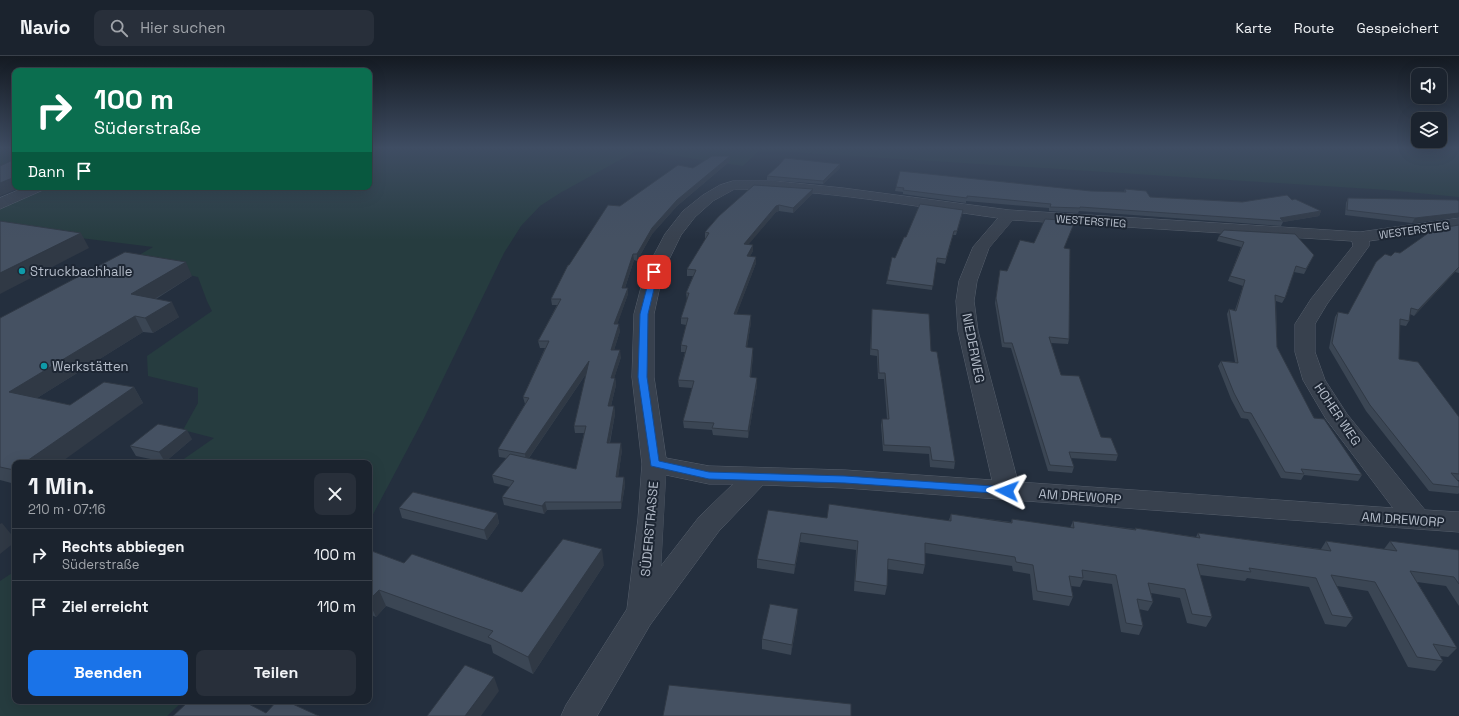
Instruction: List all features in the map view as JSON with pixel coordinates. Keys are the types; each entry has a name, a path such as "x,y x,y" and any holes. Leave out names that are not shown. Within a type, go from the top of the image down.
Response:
{"street":[{"name":"WESTERSTIEG","path":"725,188 733,185 775,185 843,192 1009,215 1360,237 1459,223"},
{"name":"SÜDERSTRASSE","path":"642,612 651,519 654,464 643,377 644,314 654,272 673,234 689,214 708,198 725,188"},
{"path":"0,204 31,190"},
{"name":"NIEDERWEG","path":"1007,491 968,331 966,301 968,281 981,247 1009,215"},
{"name":"HOHER WEG","path":"1360,237 1361,246 1318,302 1305,324 1305,352 1314,380 1338,419 1417,519"},
{"name":"AM DREWORP","path":"654,464 709,475 845,479 1459,522"},
{"path":"578,716 642,612 709,524 756,477"}],"green space":[{"path":"372,179 586,179 540,206 521,226 504,253 424,418 372,516 372,460 182,460 214,438 183,430 198,403 198,388 148,376 147,356 212,311 198,277 127,262 153,247 0,228 0,203 29,190 372,190"},
{"path":"1211,179 1459,179 1459,197 1387,190"},
{"path":"12,573 12,704 180,704 167,716 0,716 0,581"}],"building":[{"path":"0,179 10,179 0,183"},
{"path":"658,179 703,179 677,200 652,228 637,254 633,254 622,288 628,288 614,324 619,324 611,350 620,350 611,378 615,378 608,406 614,406 607,443 621,443 616,477 624,477 621,502 545,502 542,506 502,497 514,481 492,475 510,454 576,469 586,426 574,426 589,361 525,454 498,449 529,398 523,397 549,341 538,341 561,299 551,299 568,265 608,205 620,206"},
{"path":"798,179 825,179 823,181"},
{"path":"898,179 974,179 1091,191 1126,192 1125,189 1146,191 1150,197 1242,202 1287,195 1292,200 1295,199 1321,211 1280,218 1283,221 1080,207 1050,207 1051,204 967,196 967,198 903,190 904,188 896,187"},
{"path":"754,185 813,189 793,208 779,205 776,206 744,244 753,245 747,256 756,257 734,314 751,315 746,347 753,348 750,377 757,378 748,431 712,428 714,423 683,421 694,381 678,380 687,346 681,345 688,318 681,318 689,293 686,293 696,270 687,269 709,233 705,232 719,216"},
{"path":"1348,198 1457,200 1459,201 1459,213 1415,218 1347,210"},
{"path":"920,204 963,210 957,231 954,231 946,259 937,258 933,286 887,280 892,257 895,258"},
{"path":"1045,219 1075,221 1064,248 1070,249 1069,339 1049,337 1061,375 1079,376 1101,437 1111,438 1118,455 1069,452 1074,467 1050,465 1012,343 1004,343 996,298 1000,270 1007,271 1020,240 1034,243"},
{"path":"0,221 81,233 0,273"},
{"path":"1459,225 1459,267 1418,310 1411,308 1409,321 1400,319 1399,359 1418,362 1459,417 1459,474 1451,473 1459,482 1459,487 1433,484 1370,405 1332,343 1338,312 1348,314 1376,262 1385,254 1391,256 1395,252 1400,253 1434,229"},
{"path":"1224,230 1295,234 1314,255 1306,269 1296,266 1285,298 1275,295 1277,347 1314,418 1324,419 1362,475 1301,469 1304,474 1285,472 1251,413 1244,412 1234,393 1221,361 1238,363 1229,309 1236,311 1245,280 1230,276 1244,242 1219,236"},
{"path":"125,252 186,262 131,294 172,302 145,318 135,316 9,392 70,405 104,382 134,387 28,460 12,460 12,470 0,467 0,318"},
{"path":"872,309 929,314 931,351 937,352 955,462 932,460 930,447 884,445 882,419 889,419 885,373 879,373 878,350 871,349"},
{"path":"158,424 187,430 159,452 130,446"},
{"path":"413,492 497,513 484,530 399,508"},
{"path":"829,504 951,521 951,514 1012,523 1012,519 1074,528 1073,521 1136,530 1135,528 1200,538 1198,533 1331,551 1326,541 1397,551 1390,541 1459,550 1459,584 1454,577 1410,571 1457,648 1433,644 1443,661 1417,657 1375,582 1331,575 1353,618 1332,615 1316,578 1249,568 1251,572 1197,564 1212,617 1192,614 1185,589 1148,583 1153,602 1137,599 1143,626 1126,623 1116,575 1082,570 1083,578 1069,576 1073,597 1037,591 1033,565 1016,562 1015,557 925,543 925,565 888,559 887,586 855,581 858,541 801,533 795,565 757,559 768,510 827,518"},
{"path":"563,539 602,549 528,657 488,637 493,631 379,590 372,597 372,551 404,563 412,554 522,592"},
{"path":"770,604 798,609 792,645 762,639"},
{"path":"465,665 494,677 465,716 427,716"},
{"path":"669,685 851,704 851,716 663,716"},
{"path":"186,704 249,704 266,713 274,704 293,704 319,716 173,716"}],"place":[{"name":"Struckbachhalle","path":"22,271"},
{"name":"Werkstätten","path":"44,366"}],"route":[{"path":"654,272 644,314 643,377 654,464 709,475 845,479 1007,491"}]}
